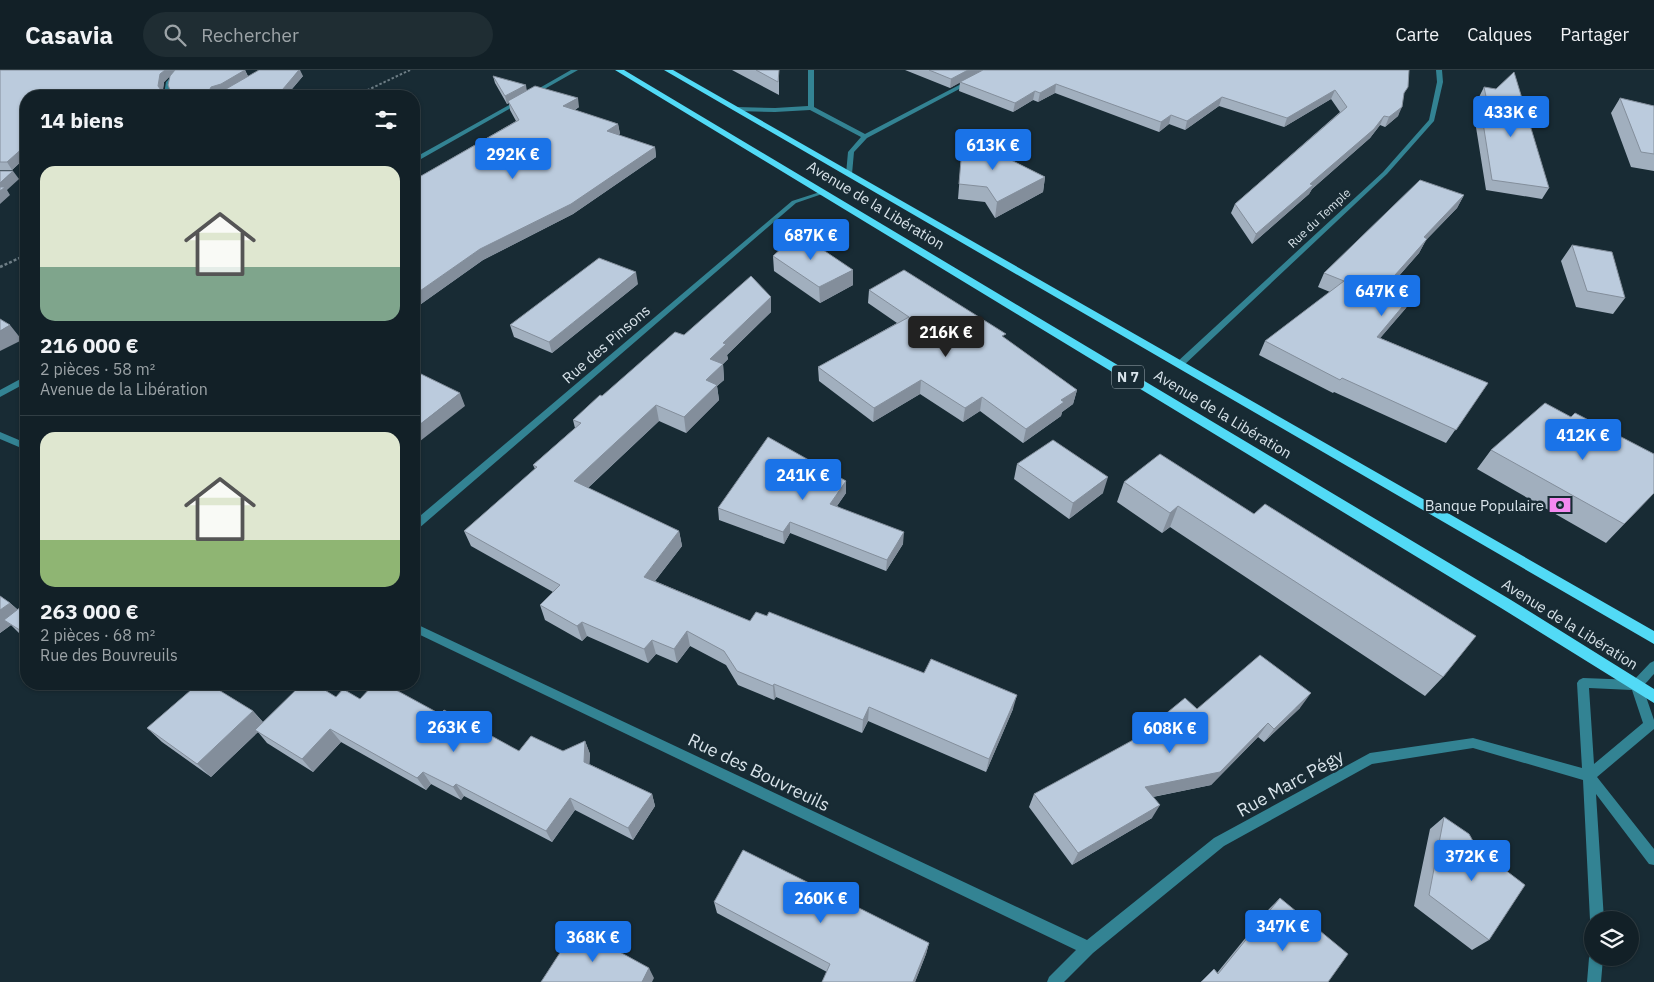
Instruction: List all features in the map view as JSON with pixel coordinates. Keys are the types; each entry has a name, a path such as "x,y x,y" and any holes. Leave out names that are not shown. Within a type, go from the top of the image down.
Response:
{"main road":[{"name":"Avenue de la Libération","path":"619,70 1506,604 1654,697"},
{"name":"Avenue de la Libération","path":"668,70 1654,638"}],"street":[{"path":"168,90 169,82 181,70"},
{"path":"420,158 575,70"},
{"path":"811,70 811,108"},
{"path":"849,174 851,152 865,137 992,70"},
{"name":"Rue du Temple","path":"1180,364 1385,173 1432,120 1440,82 1439,70"},
{"path":"736,109 775,110 811,108 865,137"},
{"name":"Rue des Pinsons","path":"420,521 794,202 822,193"},
{"path":"0,394 20,383"},
{"path":"0,435 20,444"},
{"name":"Rue des Bouvreuils","path":"420,630 1088,948"},
{"path":"1597,911 1584,683 1636,685 1654,666"},
{"path":"1589,776 1650,725 1636,685"},
{"name":"Rue Marc Pégy","path":"1054,982 1088,948 1219,842 1370,759 1473,743 1589,776"},
{"path":"1589,776 1654,859"},
{"path":"1594,982 1595,966"}],"path":[{"path":"368,90 410,70"},
{"path":"0,267 20,258"}],"building":[{"path":"0,70 165,70 160,74 158,86 161,90 20,90 20,150 7,162 0,162"},
{"path":"175,70 245,70 210,89 212,90 170,90 168,85 170,76"},
{"path":"259,70 299,70 282,90 212,90 226,89"},
{"path":"756,70 779,70 778,82"},
{"path":"929,70 968,70 951,79"},
{"path":"983,70 1409,70 1408,87 1404,93 1402,107 1389,117 1384,116 1374,129 1256,234 1235,204 1347,107 1335,90 1287,118 1222,97 1187,121 1171,115 1161,122 1056,84 1040,93 1035,91 1015,103 960,82"},
{"path":"1514,72 1549,188 1492,180 1481,110 1489,111 1484,87 1496,89"},
{"path":"493,76 526,85 505,96"},
{"path":"535,86 578,98 563,106 618,124 607,131 655,147 571,204 480,249 420,291 420,177 519,120 508,101"},
{"path":"1620,98 1654,106 1654,154 1641,152"},
{"path":"963,136 1045,177 997,202 987,187 959,184"},
{"path":"0,171 13,171 0,183"},
{"path":"1420,180 1464,195 1424,237 1427,239 1387,284 1413,294 1377,337 1488,383 1456,430 1342,378 1340,380 1265,341 1344,281 1324,273"},
{"path":"798,233 853,270 819,287 773,256"},
{"path":"1572,245 1612,252 1625,298 1587,291"},
{"path":"599,258 636,272 549,342 510,325"},
{"path":"904,270 1006,334 1002,336 1077,390 1061,400 1064,402 1026,429 982,397 965,408 921,380 874,408 818,367 909,317 869,290"},
{"path":"751,276 771,297 723,343 726,344 710,359 723,364 706,380 717,385 684,417 656,405 574,481 679,531 644,577 750,621 756,612 767,616 769,612 924,673 931,659 1017,695 989,759 869,707 863,720 737,671 724,651 687,631 674,649 652,640 644,649 582,622 577,626 540,605 560,585 464,531 537,467 533,465 581,423 573,420 600,395 602,396 675,332 684,335"},
{"path":"0,319 10,325 0,331"},
{"path":"420,375 460,393 420,424"},
{"path":"1545,403 1571,417 1575,413 1654,454 1654,493 1624,524 1491,450"},
{"path":"768,437 846,481 830,504 904,532 887,560 790,522 783,532 718,508"},
{"path":"1053,440 1108,477 1073,503 1017,464"},
{"path":"1160,454 1254,514 1265,504 1476,636 1443,677 1178,506 1170,513 1124,482"},
{"path":"0,596 10,603 0,610"},
{"path":"20,608 20,630 4,620"},
{"path":"1260,655 1311,693 1274,729 1268,723 1220,772 1145,787 1160,805 1078,853 1034,794 1135,739 1185,698 1197,709"},
{"path":"191,690 219,690 253,711 197,764 147,728"},
{"path":"296,690 325,690 336,697 342,690 345,690 360,699 368,690 396,690 440,714 444,710 519,751 531,736 563,751 585,741 584,762 652,794 628,828 570,798 546,831 456,784 453,787 423,772 417,778 330,729 302,759 255,730"},
{"path":"1444,817 1469,834 1473,841 1495,857 1496,863 1525,885 1489,940 1429,895"},
{"path":"743,850 929,943 913,982 822,982 830,964 714,902"},
{"path":"1280,898 1348,954 1328,982 1201,982 1214,969 1218,974"},
{"path":"576,928 649,968 642,982 541,982"}],"place":[{"name":"Banque Populaire","path":"1560,505"}]}
